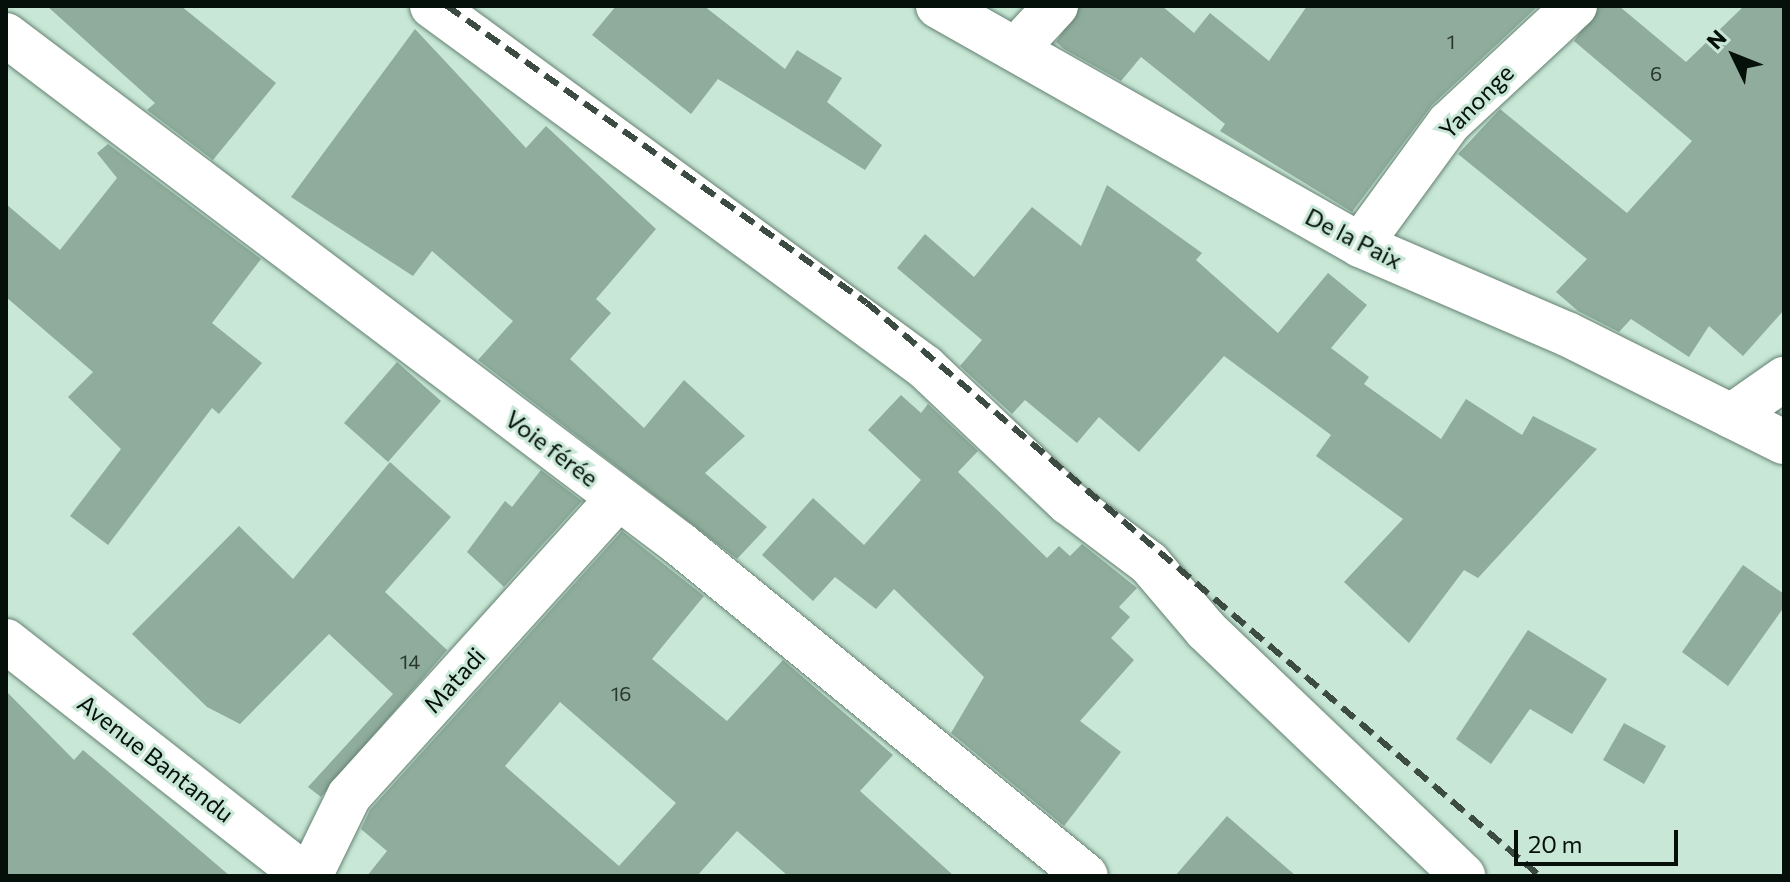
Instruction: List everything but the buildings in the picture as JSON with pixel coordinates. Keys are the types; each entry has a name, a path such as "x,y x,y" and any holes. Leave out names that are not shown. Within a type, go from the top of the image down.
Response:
{"street":[{"path":"432,6 925,367 1069,503 1149,563 1206,630 1463,876"},
{"name":"De la Paix","path":"938,6 1018,47 1360,245 1567,334 1784,442"},
{"path":"1018,47 1056,6"},
{"name":"Yanonge","path":"1360,245 1449,123 1575,6"},
{"name":"Voie férée","path":"6,35 618,498 1086,876"},
{"path":"1731,416 1784,379"},
{"name":"Matadi","path":"308,876 349,796 618,498"},
{"name":"Avenue Bantandu","path":"6,641 308,876"}],"railway":[{"path":"447,6 867,303 1540,876"}]}
